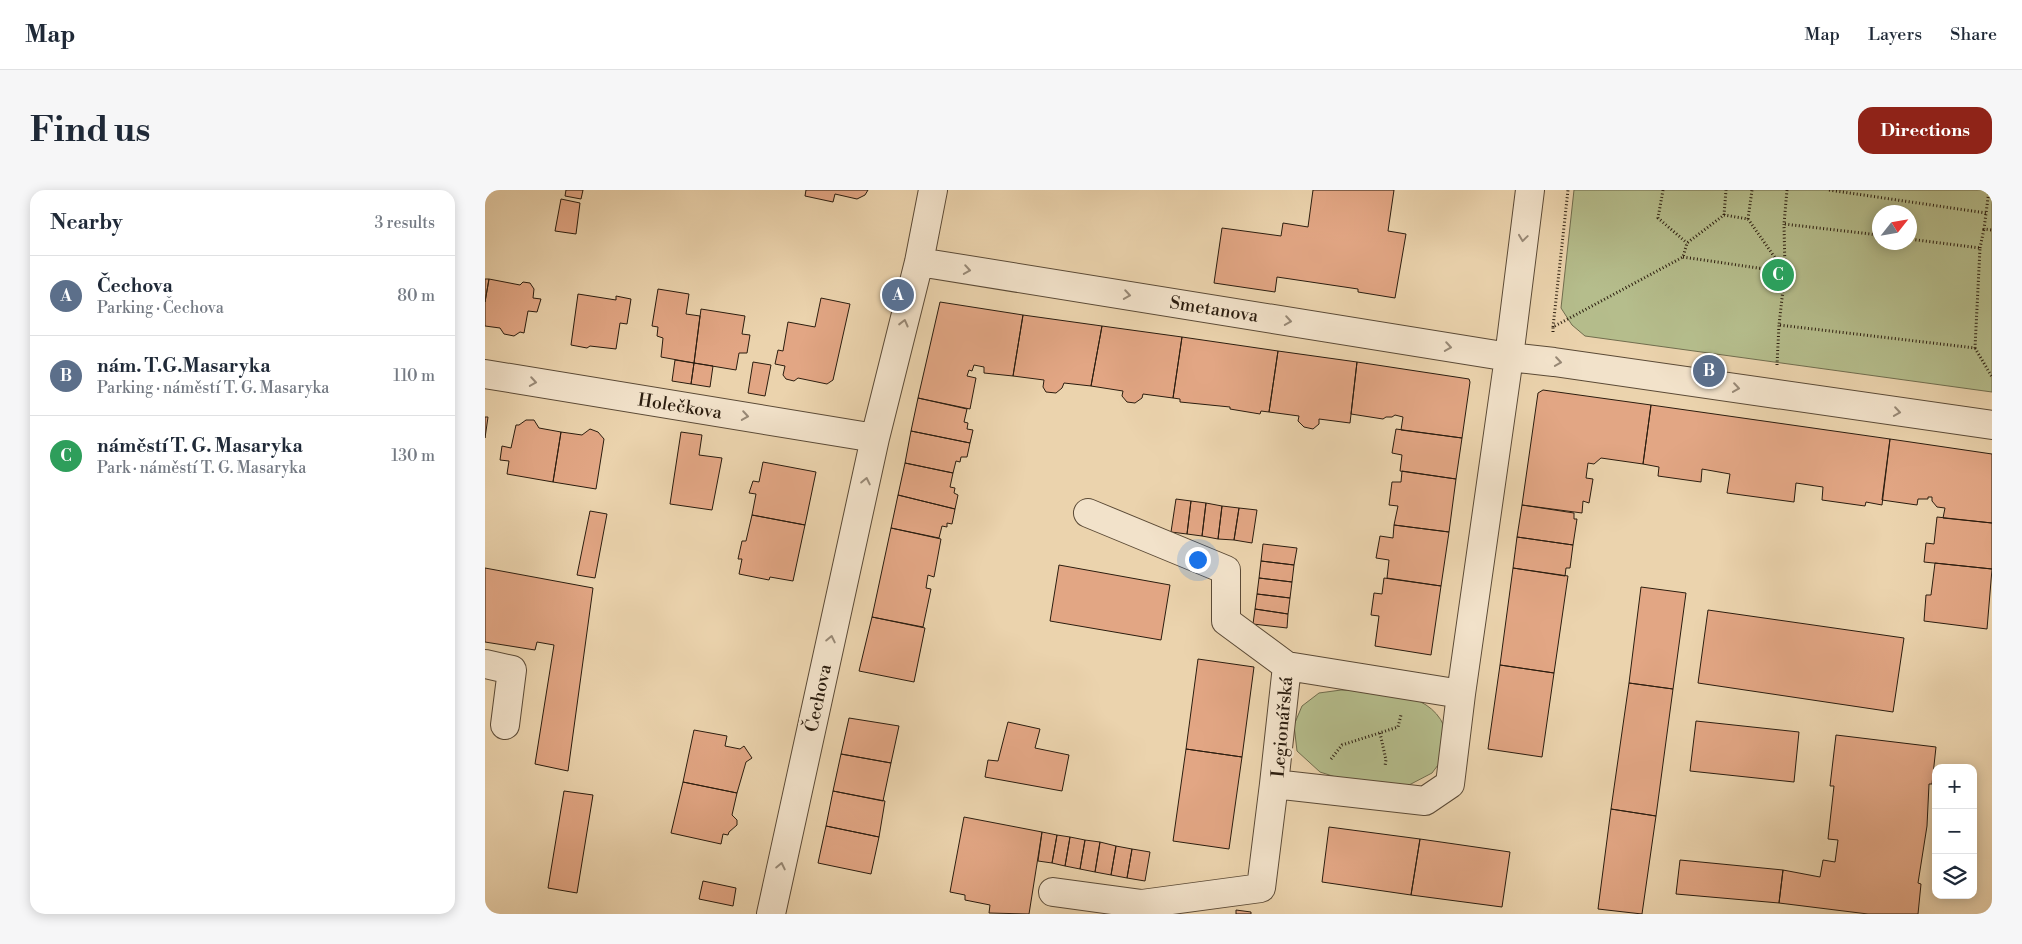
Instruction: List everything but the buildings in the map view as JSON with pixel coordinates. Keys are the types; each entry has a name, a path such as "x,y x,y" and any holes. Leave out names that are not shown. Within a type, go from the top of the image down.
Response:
{"street":[{"name":"Čechova","path":"771,914 875,438 919,262 933,190"},
{"name":"Legionářská","path":"1461,694 1287,666 1273,784 1425,801 1450,784 1530,190"},
{"name":"Smetanova","path":"919,262 1509,357 1992,425"},
{"name":"Holečkova","path":"485,374 875,438"},
{"path":"1088,513 1225,570 1226,621 1287,666"},
{"path":"485,664 512,670 505,725"},
{"path":"1053,892 1142,904 1261,888 1273,784"}],"path":[{"path":"1554,362 1553,327 1568,190"},
{"path":"1663,190 1658,218 1687,243"},
{"path":"1683,257 1687,243 1723,215 1726,190"},
{"path":"1752,190 1748,219 1785,272"},
{"path":"1776,394 1779,325 1785,272 1784,224 1787,190"},
{"path":"1829,190 1986,213"},
{"path":"1989,190 1980,248 1975,348 1992,377"},
{"path":"1723,215 1748,219"},
{"path":"1784,224 1872,234"},
{"path":"1983,229 1992,230"},
{"path":"1917,240 1980,248"},
{"path":"1553,327 1683,257 1785,272"},
{"path":"1779,325 1975,348"},
{"path":"1309,788 1342,745 1398,727 1408,686"}],"green space":[{"path":"1574,190 1992,190 1992,392 1585,336 1572,325 1561,308"},
{"path":"1341,690 1399,694 1426,705 1436,714 1444,726 1447,753 1432,773 1409,785 1351,782 1320,772 1297,751 1294,725 1302,706 1319,693"}],"place":[{"name":"náměstí T. G. Masaryka","path":"1778,275"},
{"name":"Čechova","path":"898,295"},
{"name":"nám. T.G.Masaryka","path":"1709,371"}]}
